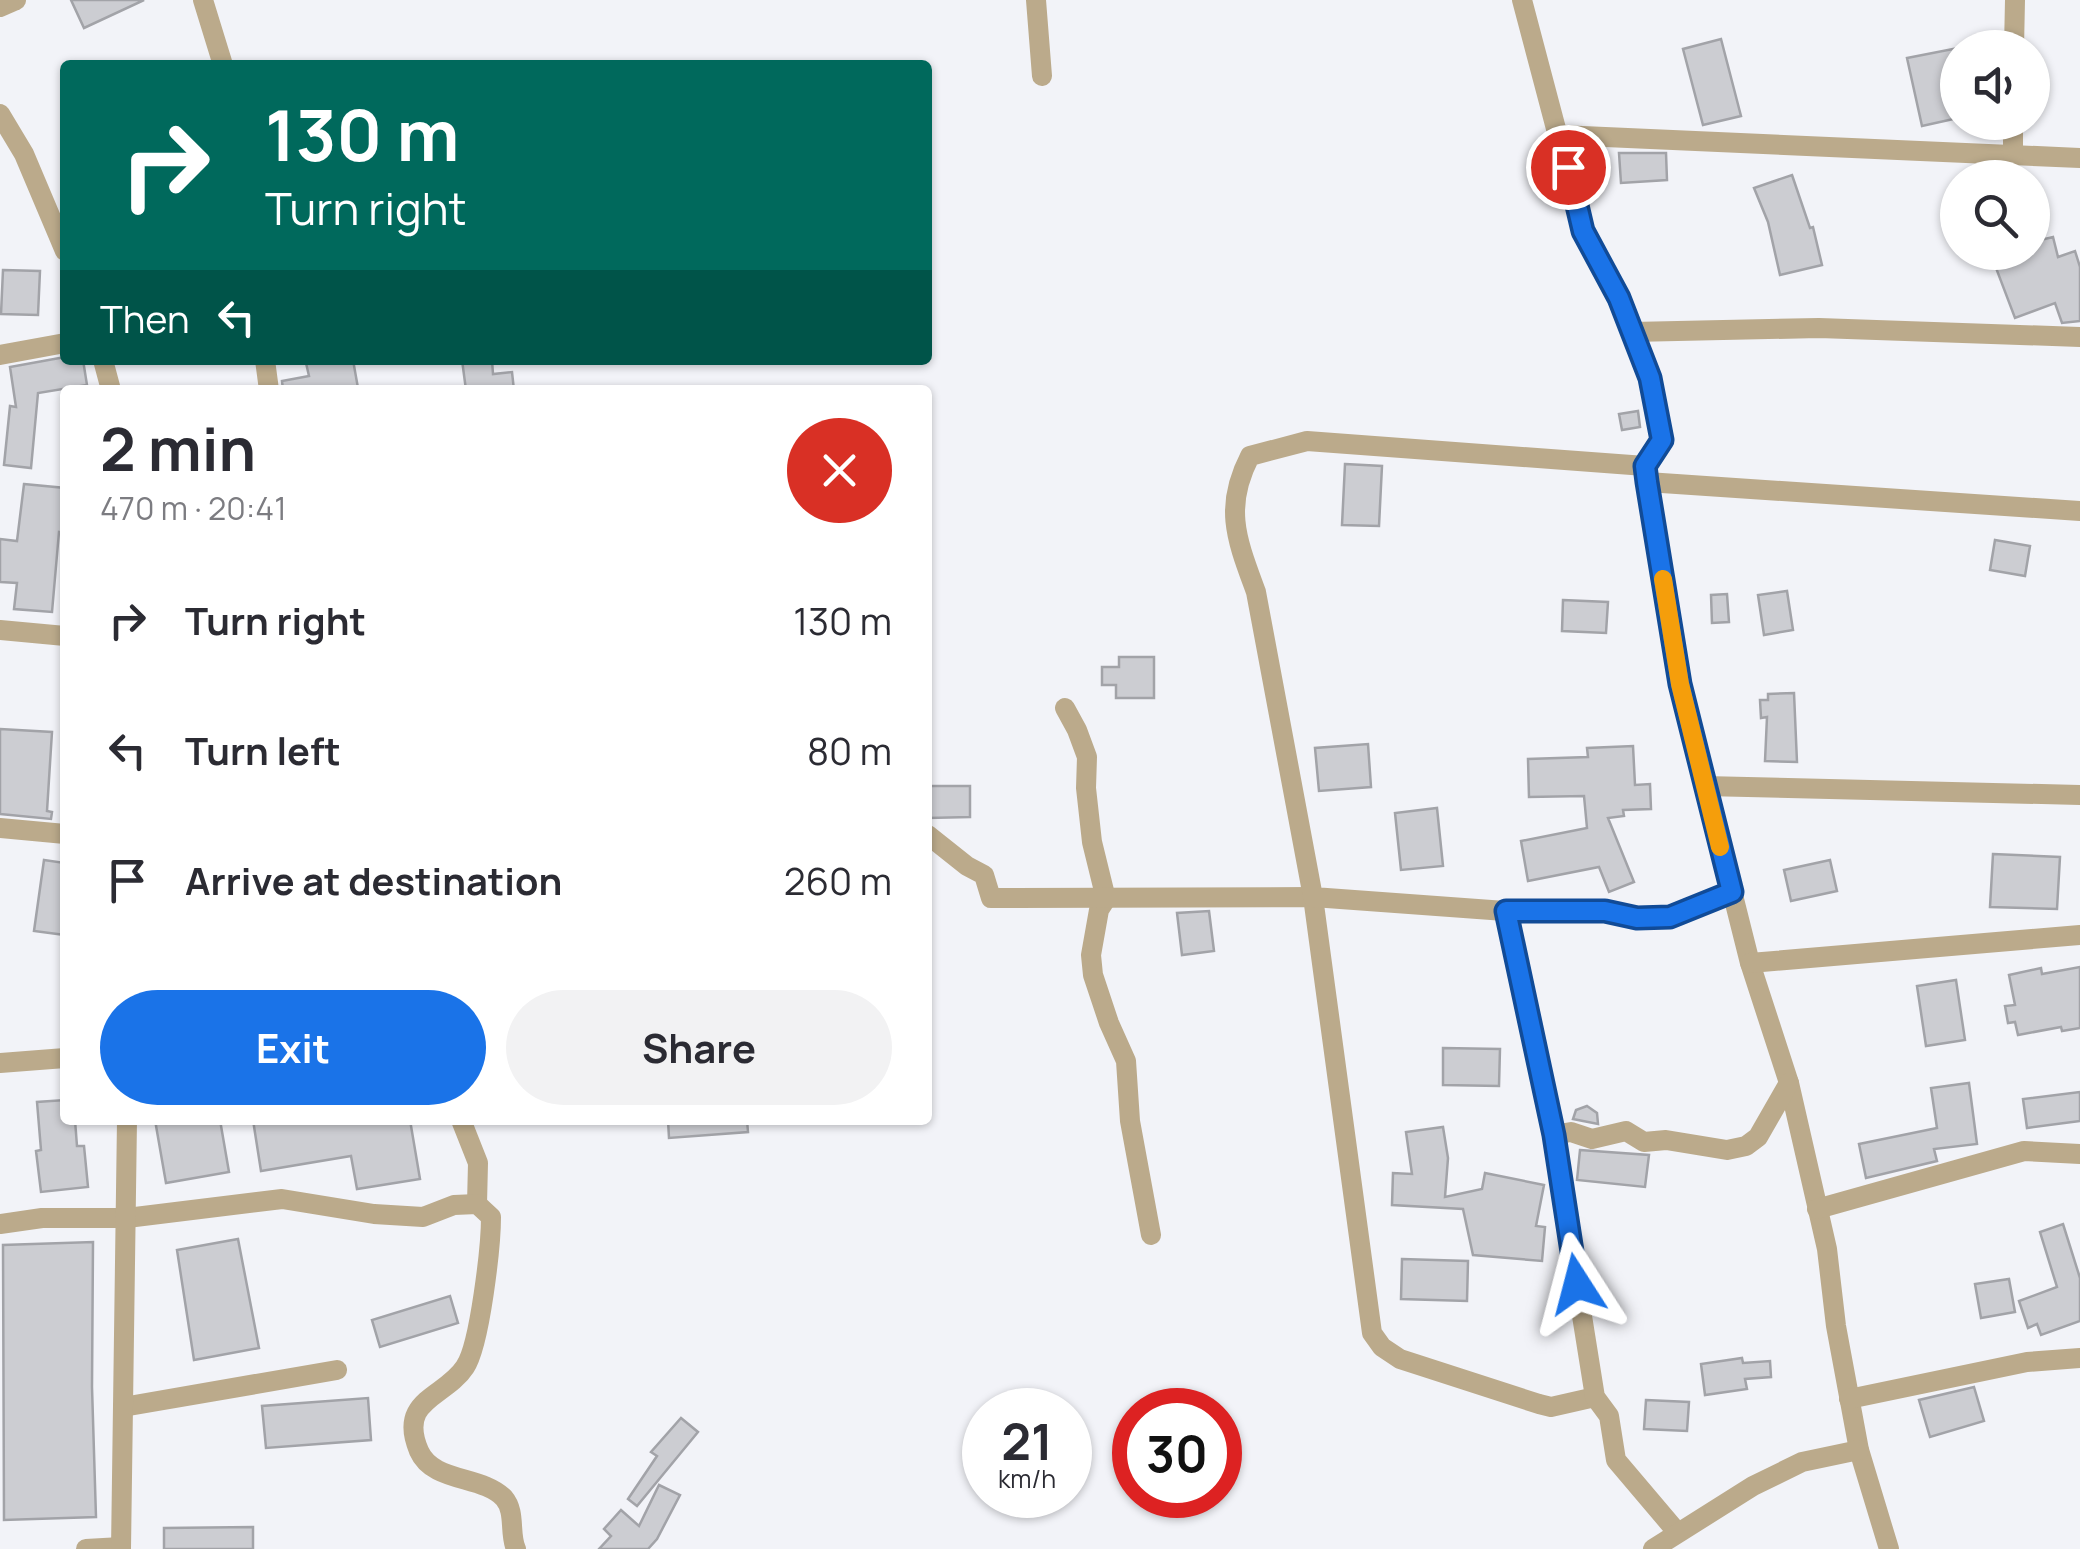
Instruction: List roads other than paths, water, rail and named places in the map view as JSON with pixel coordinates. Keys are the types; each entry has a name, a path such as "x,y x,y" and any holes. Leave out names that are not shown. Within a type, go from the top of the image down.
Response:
{"street":[{"path":"0,7 16,0"},
{"path":"203,0 221,60"},
{"path":"1036,0 1042,76"},
{"path":"2014,0 2014,30"},
{"path":"1525,1 1583,231 1619,298 1650,378 1662,440 1646,474 1680,684 1750,963 1789,1083 1827,1248 1859,1450 1889,1549"},
{"path":"0,114 24,154 60,239"},
{"path":"1560,136 2080,158"},
{"path":"2013,140 2013,157"},
{"path":"1632,332 1820,328 2080,337"},
{"path":"0,355 60,344"},
{"path":"1595,1397 1551,1407 1539,1404 1400,1358 1382,1347 1372,1333 1313,897 1256,592 1233,514 1235,490 1250,456 1307,442 2080,512"},
{"path":"0,630 60,636"},
{"path":"1064,708 1078,730 1087,757 1092,842 1106,898 1099,910 1091,955 1102,1003 1126,1061 1130,1121 1151,1234"},
{"path":"1704,786 2080,795"},
{"path":"0,828 60,834"},
{"path":"932,839 984,875 992,898 1313,897 1506,911 1605,911 1637,918 1670,917 1732,892"},
{"path":"1506,911 1554,1135 1595,1397 1609,1416 1616,1460 1677,1532"},
{"path":"1750,963 2080,935"},
{"path":"0,1063 60,1058"},
{"path":"1554,1135 1571,1132 1592,1139 1626,1130 1644,1142 1666,1140 1727,1150 1746,1146 1758,1137 1789,1083"},
{"path":"86,1549 121,1548 127,1125"},
{"path":"462,1125 478,1162 477,1204"},
{"path":"1816,1209 2024,1151 2080,1154"},
{"path":"0,1224 42,1218 126,1218 282,1198 374,1214 423,1217 454,1205 477,1204 491,1217 491,1246 472,1349 465,1368 422,1404 414,1428 422,1458 433,1468 504,1498 510,1508 511,1538 516,1549"},
{"path":"1849,1399 2026,1362 2080,1358"},
{"path":"124,1408 337,1370"},
{"path":"1653,1549 1753,1486 1802,1462 1859,1450"}]}
